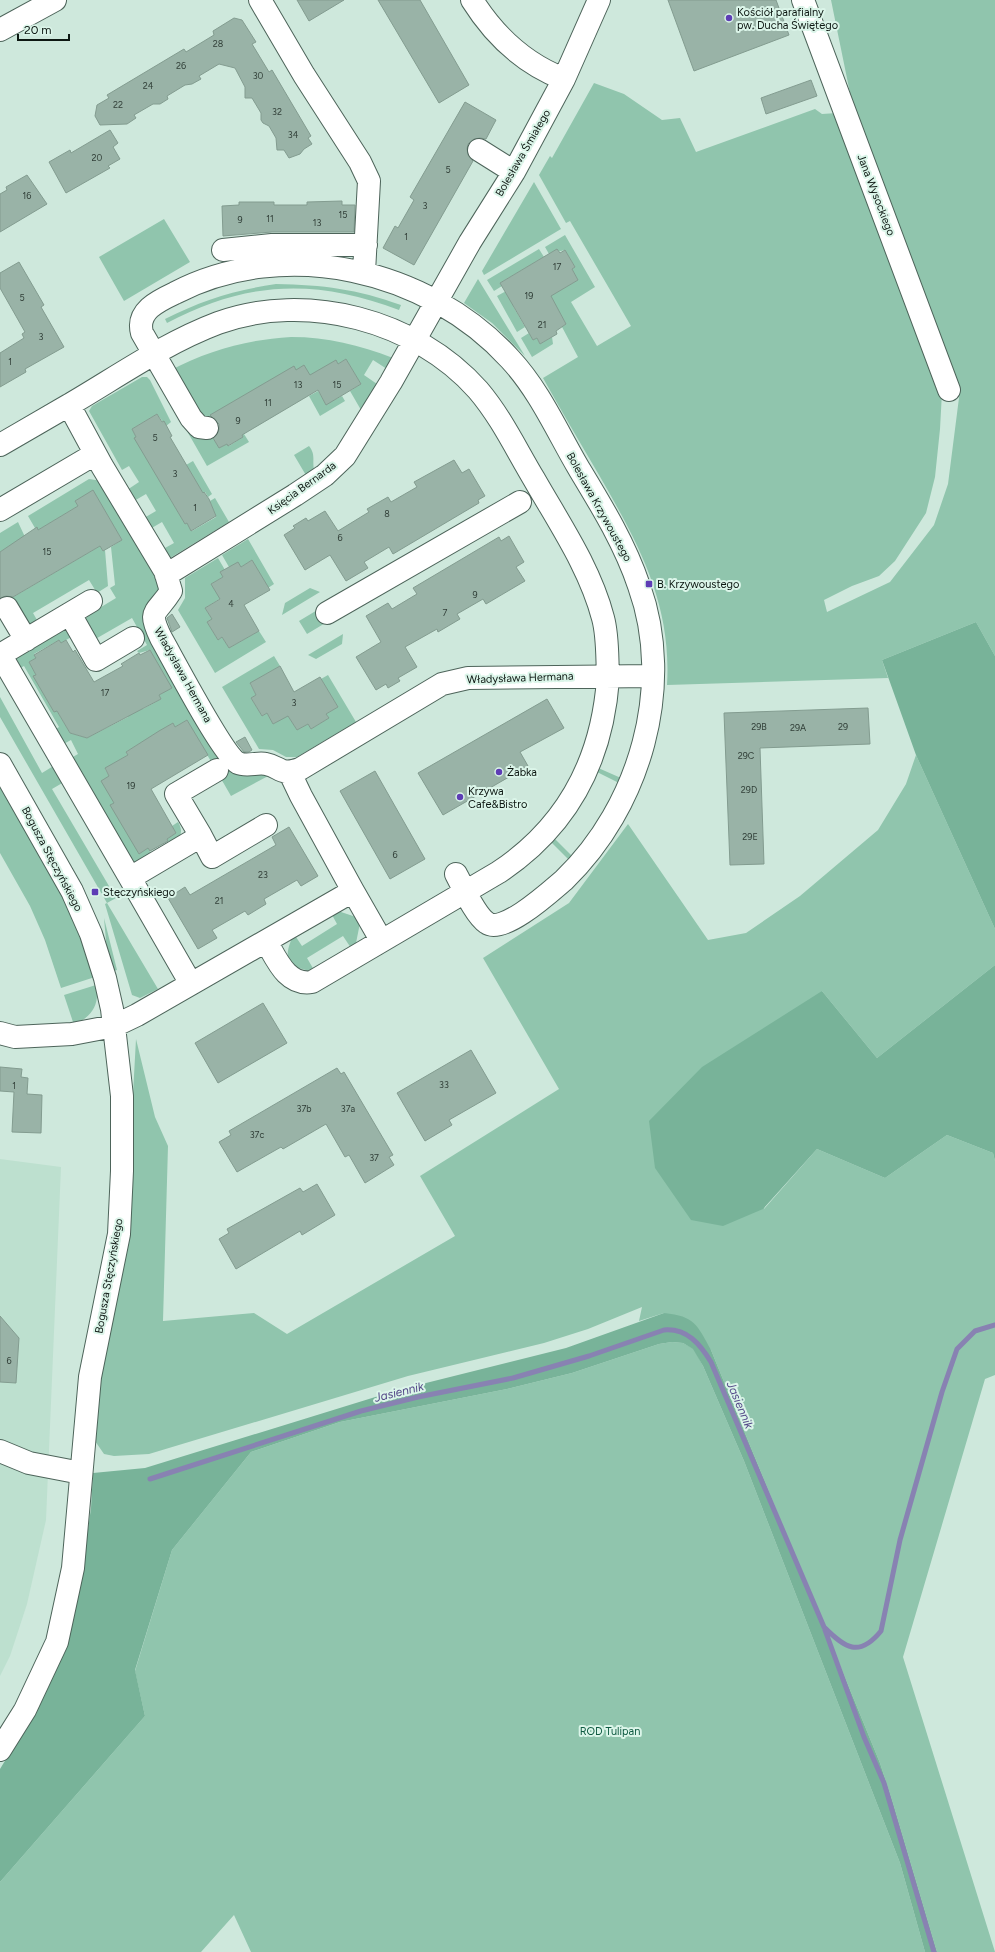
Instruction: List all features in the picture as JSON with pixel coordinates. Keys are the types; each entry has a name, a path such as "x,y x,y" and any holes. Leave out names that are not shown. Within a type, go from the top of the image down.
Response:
{"street":[{"path":"260,0 320,101 360,162 369,181 364,272"},
{"path":"472,0 497,34 535,65 564,79"},
{"name":"Bolesława Śmiałego","path":"436,301 470,242 514,172 564,79 599,0"},
{"name":"Jana Wysockiego","path":"803,0 949,390"},
{"path":"0,30 52,1"},
{"path":"479,150 514,172"},
{"path":"223,250 272,244 366,245"},
{"name":"Bolesława Krzywoustego","path":"207,428 202,428 195,425 142,333 140,326 145,312 162,299 205,280 261,267 288,265 340,267 364,272 413,289 436,301 480,331 512,361 526,379 621,541 640,587 646,610 651,637 653,676 651,706 647,731 629,785 617,810 585,857 548,894 514,917 496,926 491,926 482,918 461,883"},
{"name":"Księcia Bernarda","path":"166,575 252,523 336,466 345,456 357,437 436,301"},
{"path":"0,445 176,342 219,323 242,316 290,310 318,311 370,320 414,340 464,377 489,405 576,552 588,576 604,619 608,676 606,699 599,737 584,777 562,815 545,835 517,860 461,883 381,940 312,982 304,983 293,979 284,971 266,941"},
{"path":"0,510 95,454 68,405"},
{"name":"Władysława Hermana","path":"95,454 166,575 171,591 165,602 155,611 153,622 216,735 231,756 239,763 248,765 267,764 283,772 290,773 317,759 442,684 468,678 653,676"},
{"path":"327,613 520,502"},
{"path":"91,601 0,654 190,984"},
{"path":"7,608 26,640"},
{"path":"70,614 96,660 133,638"},
{"name":"Bogusza Stęczyńskiego","path":"0,764 72,891 88,927 105,978 114,1026 122,1096 122,1171 119,1234 90,1377 74,1568 57,1642 25,1710 0,1750"},
{"path":"217,770 176,794 212,857 266,825"},
{"path":"290,773 300,796 381,940"},
{"path":"130,878 201,836"},
{"path":"0,1033 15,1037 72,1034 114,1026 137,1015 353,891"},
{"path":"0,1451 29,1463 81,1473"}],"shaded area":[{"path":"0,1159 61,1167 46,1520 27,1604 10,1656 0,1676"}],"green space":[{"path":"831,0 995,0 995,656 976,622 882,660 888,678 667,685 667,655 664,627 658,600 650,575 627,525 543,378 578,357 562,327 566,324 561,315 544,299 578,280 572,269 575,267 565,250 549,254 545,247 565,235 595,287 571,302 597,346 631,326 570,221 566,223 539,175 550,156 552,158 594,83 624,94 662,120 680,118 696,152 815,109 822,114 837,113 942,392 935,477 926,513 895,561 879,576 852,586 824,600 827,612 890,582 934,525 948,484 960,390 889,211 850,93"},
{"path":"534,182 561,229 484,275 482,271"},
{"path":"164,219 190,262 124,301 99,257"},
{"path":"539,249 544,257 500,283 502,286 494,291 487,280"},
{"path":"478,279 525,356 492,323 464,303"},
{"path":"276,284 309,285 340,289 369,295 401,305 399,310 368,300 338,293 310,289 281,289 253,292 225,299 196,309 167,323 165,319 206,301 247,289"},
{"path":"508,290 516,303 513,306 525,327 517,332 497,296"},
{"path":"529,333 533,340 537,338 540,344 552,337 553,344 532,357 521,338"},
{"path":"291,337 331,340 368,349 393,358 387,369 373,360 364,375 377,384 361,410 350,391 361,384 346,359 338,364 336,361 312,380 296,370 211,415 213,419 205,423 169,371 199,357 228,347 274,338"},
{"path":"142,377 147,377 150,380 171,422 166,426 157,414 132,429 136,437 135,438 185,524 187,523 192,531 216,517 210,501 215,498 229,522 170,558 165,548 174,543 162,522 150,529 144,518 156,511 146,494 134,501 127,490 139,482 129,466 122,470 89,411 92,406"},
{"path":"318,391 326,404 342,396 345,401 320,416 309,396"},
{"path":"187,431 196,436 212,436 219,448 227,444 229,446 243,437 242,435 244,434 249,442 207,466"},
{"path":"309,446 313,455 314,470 307,477 294,455"},
{"path":"193,461 212,494 208,497 205,492 203,493 186,465"},
{"path":"89,479 102,481 162,586 154,601 190,701 263,772 270,775 231,796 187,720 175,727 173,723 126,752 128,755 105,769 109,776 114,803 139,854 148,848 151,853 169,842 167,839 176,833 172,826 178,822 181,830 179,837 167,850 134,865 66,761 78,754 71,740 58,747 50,733 59,727 24,666 15,671 11,660 62,631 69,631 73,636 61,643 59,640 34,654 36,658 29,662 36,675 34,676 54,712 57,711 70,733 87,738 128,717 127,715 141,706 143,709 161,699 159,695 171,688 150,650 139,653 137,651 147,645 132,618 92,641 85,620 88,615 116,598 110,588 115,585 111,547 122,540 93,491 75,501 78,506 38,530 35,528 28,516"},
{"path":"18,522 25,537 0,552 0,533"},
{"path":"248,539 274,584 268,588 252,560 241,567 229,567 222,555"},
{"path":"100,546 103,551 105,550 108,586 97,593 89,580 33,613 41,627 32,629 10,599"},
{"path":"218,558 225,570 220,572 223,577 211,584 221,598 205,608 212,619 207,622 218,640 222,637 229,648 259,631 266,642 215,673 178,610 185,598 185,578"},
{"path":"310,588 320,592 282,615 285,603"},
{"path":"319,609 327,622 307,634 299,621"},
{"path":"976,622 995,656 995,929 916,755 882,660"},
{"path":"343,634 342,644 316,659 308,655"},
{"path":"274,656 280,666 250,684 256,695 251,698 262,716 267,713 273,724 287,714 297,730 308,724 311,729 329,718 326,714 338,707 321,679 328,675 356,722 297,757 286,757 273,750 259,749 222,687"},
{"path":"0,697 42,773 55,765 64,782 52,789 116,898 107,903 0,717"},
{"path":"916,755 995,929 995,965 877,1058 822,991 764,1209 817,1149 885,1178 947,1135 993,1153 995,1161 995,1375 985,1379 903,1657 995,1952 937,1952 880,1763 711,1350 664,1313 639,1321 642,1307 588,1329 544,1343 408,1376 149,1454 114,1456 104,1454 95,1441 97,1393 133,1162 133,1094 136,1039 155,1117 168,1146 163,1321 254,1313 287,1334 455,1236 420,1176 559,1089 483,958 569,903 628,824 708,940 746,933 800,896 878,830 906,784"},
{"path":"596,767 621,778 619,783 595,771"},
{"path":"0,780 59,886 81,935 95,977 61,988 45,940 30,906 0,853"},
{"path":"554,838 573,857 570,861 551,842"},
{"path":"107,903 158,989 140,998 132,995 105,904"},
{"path":"335,910 356,917 360,923 356,943 351,948 343,936 307,958 314,970 308,970 293,965 289,961 288,951 294,934 302,946 337,924 331,913"},
{"path":"104,918 117,970 114,971 107,952"},
{"path":"995,965 995,1161 993,1153 947,1135 885,1178 817,1149 763,1209 723,1226 691,1220 655,1168 649,1121 702,1067 822,991 877,1058"},
{"path":"96,985 96,1004 86,1018 74,1025 64,995"},
{"path":"664,1313 674,1314 689,1319 698,1328 711,1350 880,1763 937,1952 925,1952 900,1863 744,1461 703,1366 693,1349 683,1343 672,1342 659,1344 572,1373 507,1389 340,1422 251,1452 172,1550 135,1670 145,1716 0,1882 0,1769 31,1718 83,1565 91,1508 93,1473 145,1468 398,1390 566,1348"},
{"name":"ROD Tulipan","path":"672,1342 683,1343 694,1349 703,1366 744,1461 900,1863 925,1952 251,1952 234,1915 201,1952 0,1952 0,1882 145,1716 135,1671 172,1550 251,1452 340,1422 507,1389 572,1373 659,1344"}],"building":[{"path":"297,0 344,0 309,21"},
{"path":"378,0 420,0 469,85 439,103"},
{"name":"Kościół parafialny pw. Ducha Świętego","path":"668,0 776,0 789,35 694,71"},
{"path":"234,18 242,20 256,42 252,44 269,72 272,70 311,136 308,138 312,144 304,149 300,154 289,158 284,150 277,150 276,138 269,126 261,120 261,113 252,98 245,98 245,87 235,68 219,64 199,76 201,79 192,84 185,85 167,96 168,99 160,104 153,104 134,115 136,118 127,124 100,125 95,116 97,105 109,98 107,95 184,49 186,52 214,35 213,31"},
{"path":"811,80 817,96 766,114 761,98"},
{"path":"465,102 496,120 486,139 474,139 468,144 468,155 473,161 414,265 383,248 395,226 398,228 414,200 410,197"},
{"path":"110,130 118,143 113,147 120,159 108,166 110,168 66,193 49,162 70,150 71,153"},
{"path":"27,175 47,204 0,232 0,194 7,190 6,187"},
{"path":"342,201 342,205 355,205 354,232 272,232 223,236 222,206 239,205 239,202 274,202 274,205 307,205 307,202"},
{"path":"557,249 560,253 565,250 575,267 572,269 578,280 551,296 566,324 556,331 557,334 540,344 537,338 533,340 500,283"},
{"path":"19,262 44,305 41,307 64,347 25,369 26,372 0,387 0,353 24,338 22,334 25,332 0,288 0,273"},
{"path":"346,359 361,384 326,405 318,390 242,435 243,437 228,446 227,444 219,448 213,438 219,430 219,424 210,415 294,366 296,370 304,365 310,375 336,360 338,364"},
{"path":"157,414 162,422 164,421 172,436 170,437 203,493 204,492 209,499 216,516 191,531 187,523 185,524 134,438 136,437 132,429"},
{"path":"454,460 462,473 469,469 485,496 478,500 479,503 393,554 389,547 364,562 368,568 346,581 330,555 305,570 284,535 295,528 293,526 306,518 308,521 325,511 338,531 369,512 367,509 388,497 391,502 417,487 414,482"},
{"path":"93,490 122,540 103,551 100,546 13,597 6,596 0,598 0,552 37,527 38,530 78,506 75,501"},
{"path":"509,536 524,562 516,567 525,581 486,604 483,599 457,614 460,619 438,632 437,629 405,647 417,667 398,678 400,681 388,688 386,684 376,690 356,657 381,642 366,616 388,603 392,609 417,594 413,588 499,537 501,541"},
{"path":"252,560 270,590 244,605 259,631 229,648 222,637 218,640 207,622 212,619 205,608 220,599 211,584 223,577 220,572 238,562 241,567"},
{"path":"172,614 180,627 172,632 167,618"},
{"path":"59,640 61,643 66,640 73,652 75,650 94,682 123,666 121,664 139,653 140,655 150,650 172,688 159,695 161,699 87,738 70,733 57,711 54,712 33,676 36,675 29,662 36,658 34,655"},
{"path":"280,666 294,692 320,677 338,707 326,714 329,718 311,729 308,724 297,730 288,716 273,724 267,713 262,716 251,698 256,695 250,683"},
{"path":"547,699 564,728 520,752 528,766 443,815 418,773"},
{"path":"868,708 870,744 760,748 764,864 730,865 724,713"},
{"path":"187,720 208,755 151,789 176,833 167,839 168,841 150,851 148,848 139,854 110,805 114,803 101,781 109,776 105,768 128,755 126,752 159,731 173,723 175,727"},
{"path":"245,737 252,750 249,752 244,752 236,742"},
{"path":"375,771 425,859 390,879 340,791"},
{"path":"289,827 318,876 301,886 297,880 264,899 266,904 248,915 245,911 212,930 217,938 198,949 168,898 185,887 190,895 276,845 272,837"},
{"path":"263,1003 287,1043 218,1083 195,1043"},
{"path":"471,1050 496,1093 449,1120 452,1125 425,1141 397,1093"},
{"path":"0,1067 22,1069 21,1077 28,1078 27,1094 42,1095 41,1133 12,1132 14,1092 0,1091"},
{"path":"337,1068 341,1074 344,1072 393,1155 389,1157 394,1165 365,1183 349,1155 345,1157 326,1124 283,1149 281,1147 237,1172 219,1142 231,1135 229,1131"},
{"path":"317,1184 335,1215 302,1235 300,1231 236,1269 219,1239 229,1233 227,1229 300,1188 303,1192"},
{"path":"0,1316 19,1338 16,1383 0,1382"}],"waterway":[{"name":"Jasiennik","path":"150,1479 361,1411 418,1397 513,1378 589,1356 664,1330 672,1330 686,1334 692,1338 711,1362 824,1627 845,1645 859,1647 866,1645 881,1631 900,1540 942,1392 957,1349 975,1331 995,1325"},
{"path":"825,1630 864,1737 884,1783 934,1952"}],"place":[{"name":"Kościół parafialny pw. Ducha Świętego","path":"729,18"},
{"name":"B. Krzywoustego","path":"649,584"},
{"name":"Żabka","path":"499,772"},
{"name":"Krzywa Cafe&Bistro","path":"460,797"},
{"name":"Stęczyńskiego","path":"95,892"}]}
